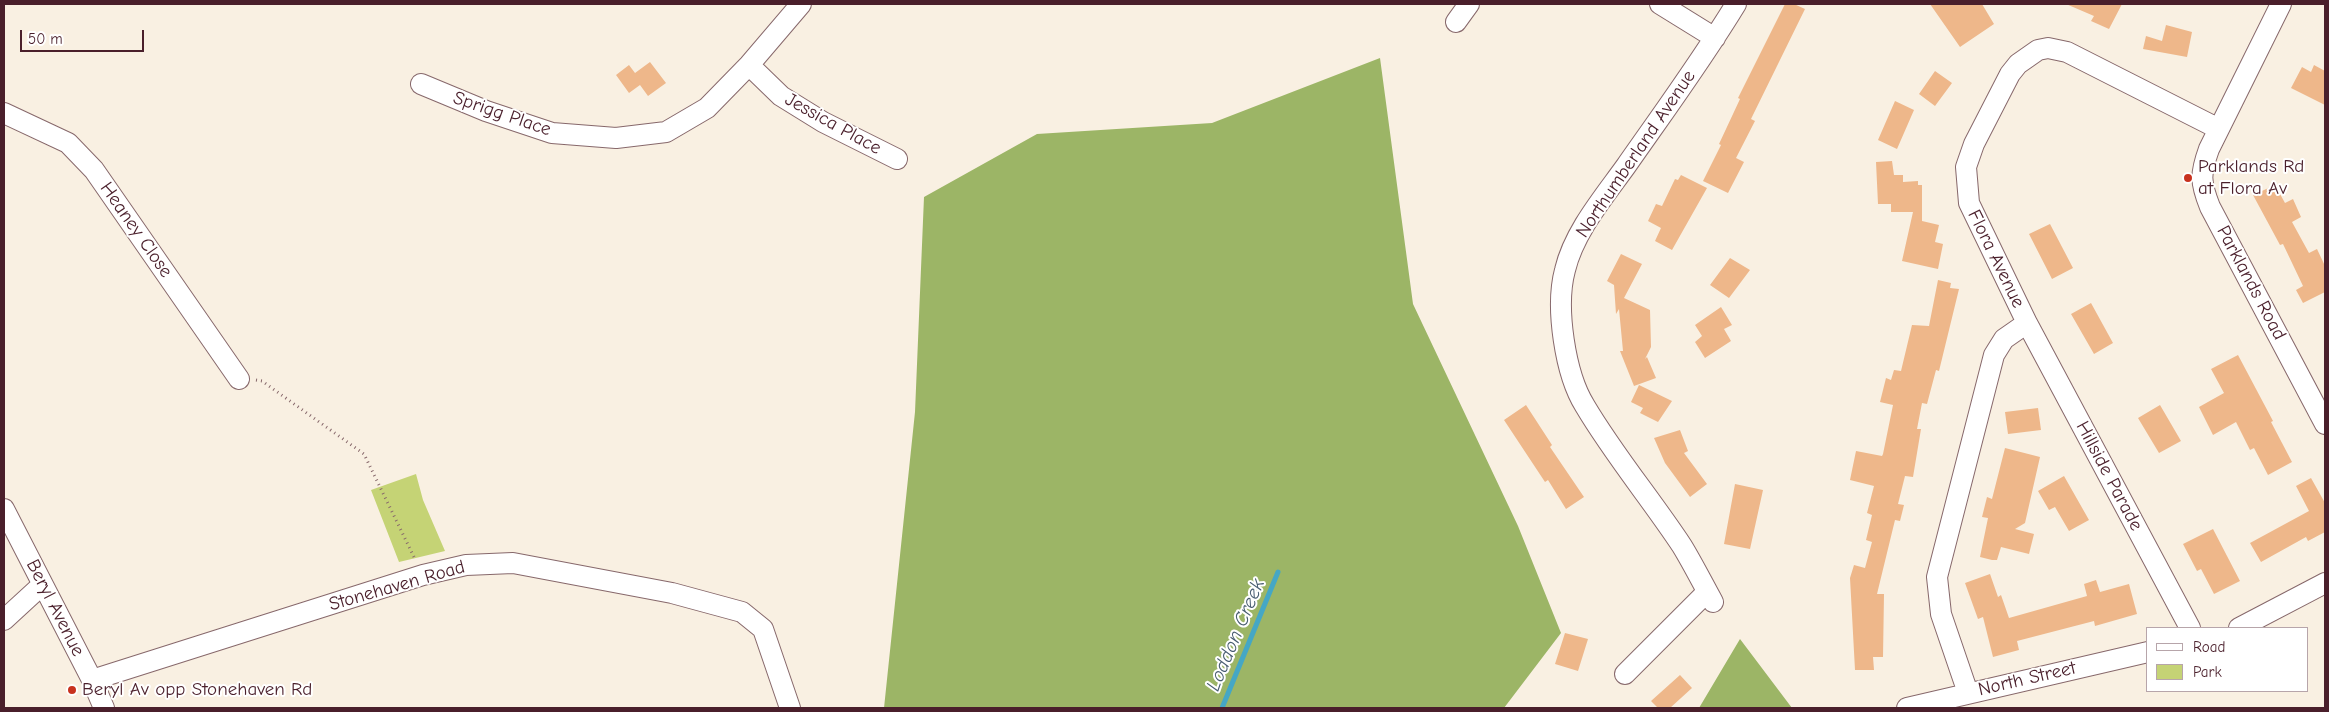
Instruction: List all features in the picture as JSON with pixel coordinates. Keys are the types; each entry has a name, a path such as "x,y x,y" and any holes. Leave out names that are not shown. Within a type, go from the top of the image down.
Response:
{"street":[{"name":"Sprigg Place","path":"421,84 486,111 552,133 616,138 666,132 707,108 749,65 801,4"},
{"path":"1456,22 1469,4"},
{"path":"1660,4 1715,38"},
{"name":"Northumberland Avenue","path":"1625,674 1710,597 1683,548 1584,406 1570,376 1564,341 1562,294 1564,271 1571,250 1590,218 1715,38 1736,4"},
{"name":"Parklands Road","path":"2280,4 2219,129 2202,169 2202,187 2210,207 2325,424"},
{"name":"Flora Avenue","path":"1968,693 1941,614 1937,577 1994,355 2004,339 2028,323 1969,203 1966,167 1974,144 2010,74 2018,64 2038,50 2058,48 2219,129"},
{"name":"Jessica Place","path":"749,65 781,96 823,122 897,158"},
{"name":"Heaney Close","path":"4,113 68,143 88,163 239,379"},
{"name":"Hillside Parade","path":"2028,323 2189,627"},
{"name":"Beryl Avenue","path":"4,509 92,680 104,708"},
{"name":"Stonehaven Road","path":"92,680 423,575 466,565 513,563 672,593 742,612 763,629 790,708"},
{"path":"2241,627 2325,584"},
{"path":"4,620 42,585"},
{"name":"North Street","path":"1907,708 2146,652"}],"path":[{"path":"239,379 262,380 364,454 423,575"}],"green space":[{"path":"1380,58 1413,304 1518,526 1561,633 1504,708 884,708 915,412 924,197 1037,134 1212,123"},
{"path":"416,474 423,500 445,551 399,562 371,490"},
{"path":"1740,639 1792,708 1699,708"}],"building":[{"path":"1785,4 1794,4 1805,9 1751,119 1755,121 1736,158 1744,162 1728,193 1703,181 1721,145 1719,144 1740,99 1738,98"},
{"path":"1930,4 1982,4 1994,24 1960,47"},
{"path":"2066,4 2122,4 2109,29 2091,21 2094,16"},
{"path":"2166,25 2192,32 2187,57 2143,49 2146,36 2162,41"},
{"path":"650,62 666,83 648,96 640,85 629,93 616,75 629,65 635,73"},
{"path":"2314,65 2325,71 2325,105 2291,88 2302,67 2311,72"},
{"path":"1935,71 1952,83 1935,106 1919,94"},
{"path":"1895,101 1914,110 1897,149 1878,140"},
{"path":"1892,161 1894,175 1903,175 1903,182 1918,181 1918,185 1922,185 1922,221 1939,225 1935,242 1943,244 1938,269 1902,261 1913,212 1891,212 1891,204 1878,204 1876,162"},
{"path":"1681,175 1707,188 1672,250 1655,241 1661,228 1648,221 1656,204 1662,206 1675,179 1678,180"},
{"path":"2275,185 2285,203 2293,199 2301,217 2292,222 2309,253 2317,249 2325,266 2325,292 2303,303 2296,290 2303,286 2283,244 2280,245 2253,195"},
{"path":"2050,224 2073,268 2052,279 2029,234"},
{"path":"1621,254 1642,264 1624,298 1650,310 1651,347 1645,359 1647,357 1656,378 1634,386 1620,351 1623,351 1619,309 1616,314 1614,285 1607,281"},
{"path":"1730,258 1750,270 1729,298 1710,285"},
{"path":"1938,280 1951,283 1950,288 1959,289 1939,371 1936,370 1927,404 1922,403 1917,429 1921,429 1913,477 1905,476 1898,504 1904,505 1900,521 1895,520 1877,594 1884,594 1883,657 1873,657 1874,670 1855,670 1850,578 1854,565 1865,568 1872,542 1866,540 1872,515 1867,513 1874,486 1850,480 1856,451 1882,456 1883,454 1893,405 1880,402 1886,378 1891,380 1894,370 1901,371 1912,325 1929,326"},
{"path":"2091,303 2113,343 2094,354 2071,314"},
{"path":"1721,307 1732,325 1724,329 1731,341 1705,358 1695,342 1702,336 1695,325"},
{"path":"2238,355 2273,421 2271,422 2292,462 2268,475 2254,448 2250,450 2236,422 2213,435 2199,407 2224,393 2211,369"},
{"path":"1639,385 1672,401 1658,422 1640,413 1643,408 1631,402"},
{"path":"1526,405 1552,445 1550,447 1584,497 1566,509 1548,480 1545,482 1504,420"},
{"path":"2160,405 2181,441 2159,453 2138,418"},
{"path":"2038,408 2041,430 2008,434 2005,412"},
{"path":"1680,430 1688,451 1684,453 1707,484 1690,497 1665,463 1654,438"},
{"path":"2005,448 2040,457 2025,523 2015,529 2034,534 2029,554 2001,547 1997,560 1992,560 1980,557 1988,518 1982,517 1987,497 1992,499"},
{"path":"2064,476 2089,520 2069,531 2055,507 2049,510 2038,491"},
{"path":"2311,478 2325,503 2325,532 2308,541 2306,537 2261,562 2250,543 2309,511 2296,486"},
{"path":"1735,484 1763,490 1750,549 1724,544"},
{"path":"2213,529 2240,581 2214,594 2201,569 2197,571 2183,544"},
{"path":"1990,574 1998,597 2001,595 2009,618 2087,596 2084,584 2096,580 2100,592 2129,584 2137,614 2095,626 2094,621 2017,641 2019,650 1993,657 1983,617 1978,619 1965,583"},
{"path":"1565,633 1588,639 1578,671 1555,664"},
{"path":"1680,675 1692,688 1670,708 1658,708 1651,701"}],"waterway":[{"name":"Loddon Creek","path":"1222,708 1278,572"}],"place":[{"name":"Parklands Rd at Flora Av","path":"2188,178"},
{"name":"Beryl Av opp Stonehaven Rd","path":"72,690"}]}
